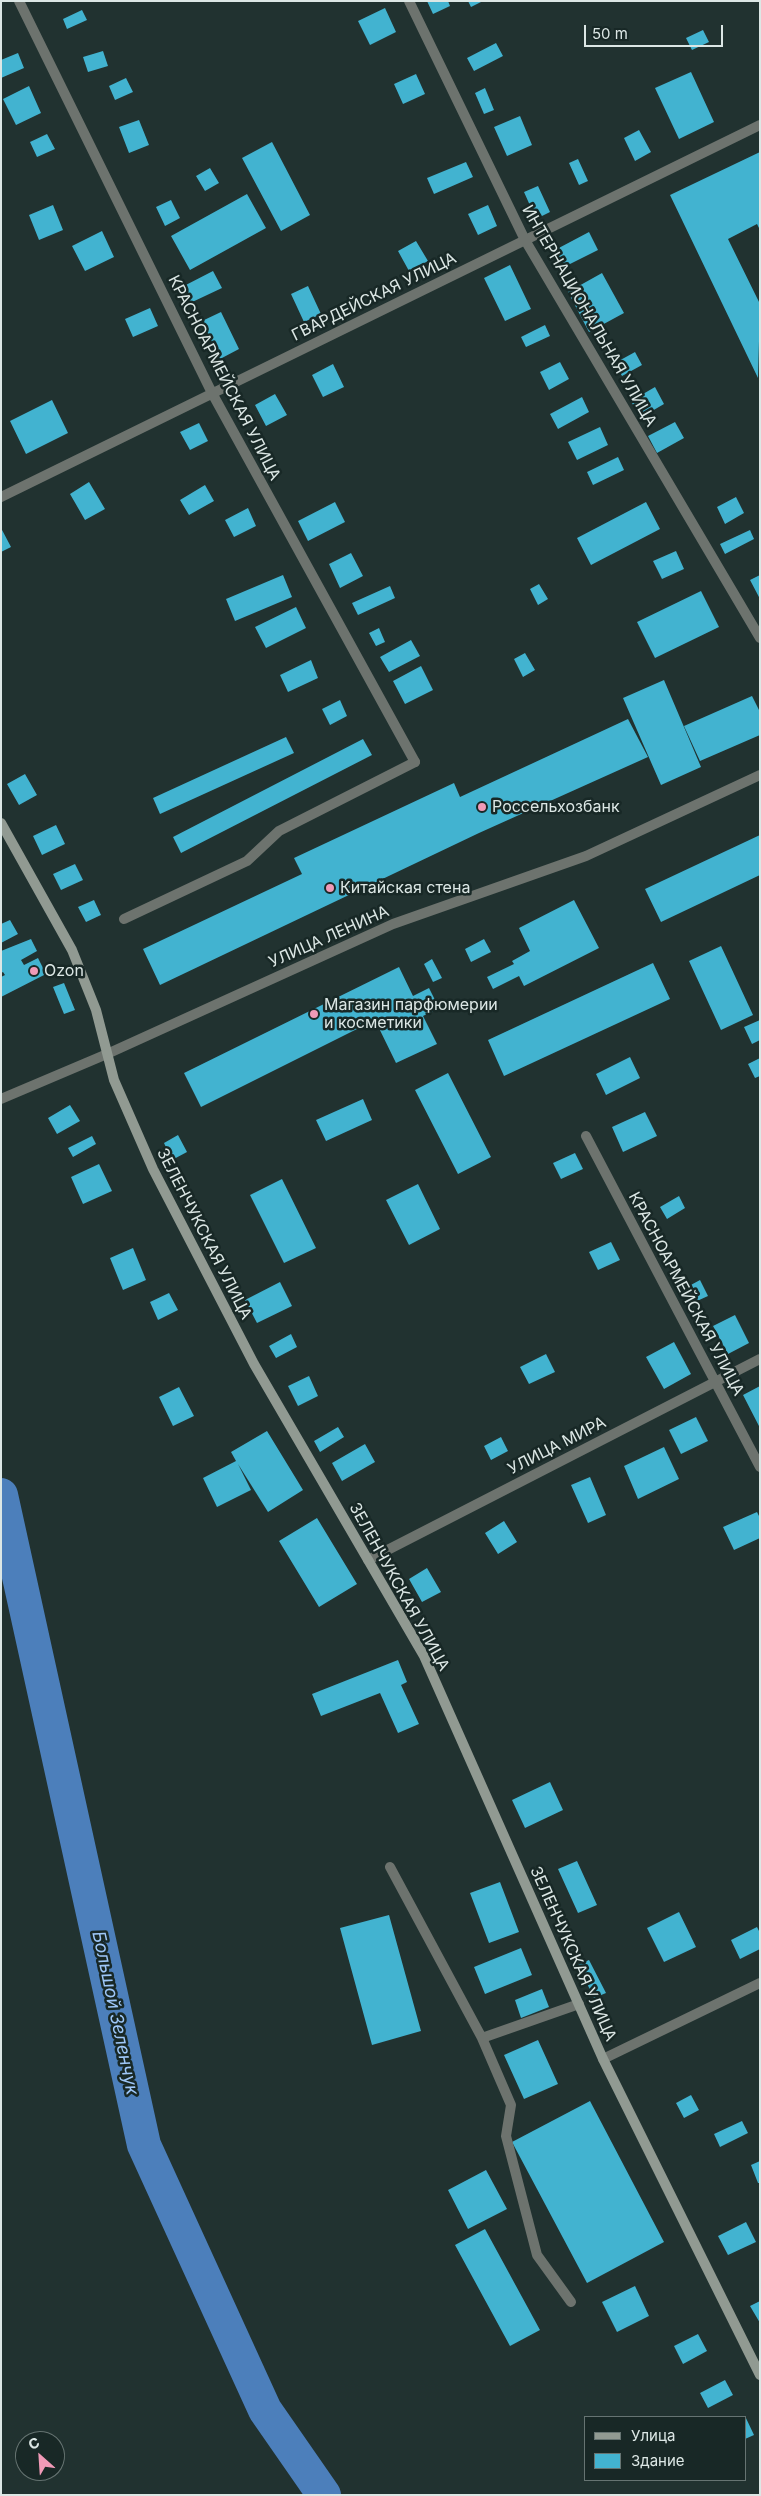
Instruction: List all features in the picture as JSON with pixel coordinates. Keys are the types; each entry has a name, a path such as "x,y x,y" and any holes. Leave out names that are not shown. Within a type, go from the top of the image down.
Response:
{"street":[{"name":"КРАСНОАРМЕЙСКАЯ УЛИЦА","path":"19,1 212,393 415,762 279,831 247,861 124,919"},
{"name":"ИНТЕРНАЦИОНАЛЬНАЯ УЛИЦА","path":"409,1 525,240 760,638"},
{"name":"ГВАРДЕЙСКАЯ УЛИЦА","path":"1,497 760,125"},
{"name":"УЛИЦА ЛЕНИНА","path":"1,1099 107,1054 393,924 586,856 760,775"},
{"name":"ЗЕЛЕНЧУКСКАЯ УЛИЦА","path":"1,823 72,950 96,1010 114,1080 167,1196 254,1364 424,1656 603,2059 760,2375"},
{"name":"КРАСНОАРМЕЙСКАЯ УЛИЦА","path":"586,1136 760,1467"},
{"name":"УЛИЦА МИРА","path":"368,1560 760,1359"},
{"path":"390,1867 482,2038 511,2105 506,2136 537,2255 571,2302"},
{"path":"603,2059 760,1983"},
{"path":"482,2038 579,2004"}],"building":[{"path":"427,1 448,1 450,6 433,14"},
{"path":"468,1 483,1 471,7"},
{"path":"385,8 396,32 370,45 358,21"},
{"path":"82,10 87,20 67,29 63,19"},
{"path":"703,30 709,42 692,50 686,38"},
{"path":"496,43 503,56 474,71 467,58"},
{"path":"103,51 108,66 88,72 83,57"},
{"path":"18,53 24,68 1,78 1,60"},
{"path":"691,72 714,122 679,139 655,88"},
{"path":"416,74 425,94 403,104 394,84"},
{"path":"126,78 133,92 115,100 109,86"},
{"path":"29,86 41,113 16,125 3,99"},
{"path":"485,88 494,110 484,114 475,93"},
{"path":"520,116 532,145 507,156 494,127"},
{"path":"139,120 149,145 129,153 119,127"},
{"path":"639,130 651,152 635,161 624,138"},
{"path":"47,134 55,149 37,157 30,142"},
{"path":"272,142 310,215 281,231 242,158"},
{"path":"760,152 760,230 757,224 728,239 760,304 758,378 670,195"},
{"path":"578,159 588,181 579,185 569,163"},
{"path":"466,162 473,177 434,194 427,178"},
{"path":"210,168 219,183 205,191 196,176"},
{"path":"538,186 550,212 536,219 524,192"},
{"path":"247,194 266,228 190,270 171,236"},
{"path":"171,200 180,218 165,226 156,207"},
{"path":"53,205 63,230 39,240 29,215"},
{"path":"488,205 497,226 478,235 468,214"},
{"path":"102,231 114,257 85,271 72,246"},
{"path":"589,232 598,250 564,267 555,250"},
{"path":"416,241 428,261 409,271 398,251"},
{"path":"510,265 531,309 505,321 484,278"},
{"path":"213,271 222,288 188,304 180,288"},
{"path":"602,273 624,313 589,332 568,292"},
{"path":"308,286 321,314 304,322 291,294"},
{"path":"150,308 158,326 133,337 125,319"},
{"path":"221,312 239,349 220,359 202,321"},
{"path":"545,325 550,336 526,347 521,337"},
{"path":"635,352 642,365 622,376 615,363"},
{"path":"560,362 569,379 549,390 540,372"},
{"path":"333,364 344,387 323,397 312,375"},
{"path":"655,387 664,404 640,418 631,401"},
{"path":"275,394 287,415 266,426 255,405"},
{"path":"582,397 589,412 558,429 550,414"},
{"path":"52,400 68,433 26,454 10,421"},
{"path":"675,422 684,438 657,453 648,436"},
{"path":"199,423 208,441 190,450 180,432"},
{"path":"600,427 608,445 577,460 568,442"},
{"path":"618,457 624,470 593,485 587,472"},
{"path":"89,482 105,509 85,520 70,494"},
{"path":"205,485 214,501 189,515 180,500"},
{"path":"736,497 744,513 725,524 717,507"},
{"path":"335,502 345,522 308,541 298,521"},
{"path":"646,502 660,529 591,565 577,538"},
{"path":"248,508 256,526 234,537 225,520"},
{"path":"1,528 11,547 1,552"},
{"path":"750,530 754,539 725,554 720,544"},
{"path":"676,551 684,569 662,579 653,561"},
{"path":"351,553 363,576 340,588 329,564"},
{"path":"283,575 292,597 235,621 226,599"},
{"path":"760,575 760,599 750,580"},
{"path":"539,584 548,599 538,605 530,589"},
{"path":"390,586 395,598 358,615 352,603"},
{"path":"701,591 719,627 655,658 637,622"},
{"path":"296,607 306,628 266,648 255,627"},
{"path":"379,628 385,642 376,646 369,633"},
{"path":"411,640 420,656 389,672 380,657"},
{"path":"525,653 535,670 523,677 514,659"},
{"path":"311,660 318,678 288,692 280,675"},
{"path":"421,666 433,690 405,704 393,681"},
{"path":"664,680 701,767 661,785 623,698"},
{"path":"752,696 760,712 760,735 700,761 684,726"},
{"path":"340,700 347,716 330,725 322,709"},
{"path":"628,719 648,757 479,833 160,985 143,949 302,874 294,858 454,783 460,797"},
{"path":"286,737 294,753 160,814 153,798"},
{"path":"363,739 372,755 181,853 173,837"},
{"path":"25,774 37,795 19,805 7,784"},
{"path":"56,825 65,844 42,855 33,836"},
{"path":"760,835 760,875 661,922 645,889"},
{"path":"75,864 83,880 61,890 53,874"},
{"path":"94,900 101,915 86,922 78,907"},
{"path":"574,900 599,948 524,986 519,976 493,989 487,977 514,964 512,961 530,951 519,928"},
{"path":"10,920 18,934 1,943 1,924"},
{"path":"31,939 37,951 21,960 24,965 38,958 46,974 1,997 1,977 5,975 3,972 1,973 1,951"},
{"path":"484,939 491,952 471,962 465,949"},
{"path":"721,946 753,1015 721,1030 689,961"},
{"path":"432,959 442,978 433,982 424,964"},
{"path":"653,963 670,999 504,1076 488,1040"},
{"path":"399,967 413,996 429,988 439,1008 423,1016 437,1044 396,1063 375,1020 201,1107 184,1073"},
{"path":"64,983 75,1010 64,1014 53,987"},
{"path":"760,1020 760,1040 752,1044 744,1027"},
{"path":"630,1057 640,1078 606,1095 596,1074"},
{"path":"760,1058 760,1076 755,1078 748,1064"},
{"path":"448,1073 491,1157 458,1174 415,1090"},
{"path":"363,1099 372,1120 326,1141 316,1120"},
{"path":"70,1105 80,1121 57,1134 48,1118"},
{"path":"645,1112 657,1136 623,1152 612,1127"},
{"path":"178,1135 187,1152 172,1160 164,1143"},
{"path":"92,1136 96,1144 73,1157 68,1148"},
{"path":"575,1153 583,1169 561,1179 553,1163"},
{"path":"99,1164 112,1191 83,1204 71,1177"},
{"path":"282,1179 316,1248 284,1263 250,1195"},
{"path":"418,1184 440,1229 409,1245 386,1200"},
{"path":"679,1196 685,1208 667,1219 660,1207"},
{"path":"611,1242 620,1260 598,1270 589,1252"},
{"path":"133,1248 146,1280 123,1290 110,1258"},
{"path":"700,1280 708,1296 697,1301 689,1286"},
{"path":"280,1282 292,1306 257,1323 245,1300"},
{"path":"169,1293 178,1310 158,1320 150,1302"},
{"path":"735,1315 749,1343 728,1354 713,1326"},
{"path":"291,1334 297,1347 276,1358 269,1346"},
{"path":"674,1342 691,1374 664,1389 646,1357"},
{"path":"546,1354 555,1372 529,1384 520,1367"},
{"path":"309,1376 318,1396 298,1406 288,1386"},
{"path":"760,1386 760,1428 743,1395"},
{"path":"179,1387 194,1416 173,1426 159,1397"},
{"path":"696,1417 708,1441 681,1454 669,1430"},
{"path":"338,1427 344,1437 320,1452 314,1441"},
{"path":"267,1431 303,1490 268,1512 238,1464 251,1490 217,1507 203,1478 236,1461 231,1452"},
{"path":"501,1437 508,1451 491,1460 484,1446"},
{"path":"365,1444 375,1462 342,1481 332,1463"},
{"path":"664,1447 679,1479 638,1499 624,1466"},
{"path":"590,1477 606,1515 588,1523 571,1485"},
{"path":"757,1512 760,1518 760,1538 734,1550 723,1527"},
{"path":"317,1518 357,1584 319,1607 279,1541"},
{"path":"504,1521 517,1542 498,1554 485,1533"},
{"path":"427,1568 441,1592 422,1602 409,1579"},
{"path":"398,1660 407,1682 401,1685 419,1724 398,1733 380,1693 321,1716 312,1694"},
{"path":"550,1782 563,1810 525,1828 512,1800"},
{"path":"577,1861 597,1905 578,1913 558,1869"},
{"path":"500,1882 519,1932 489,1943 470,1893"},
{"path":"679,1912 696,1947 664,1962 647,1928"},
{"path":"389,1915 421,2031 372,2045 340,1928"},
{"path":"757,1927 760,1933 760,1949 740,1959 731,1940"},
{"path":"521,1948 532,1975 485,1994 474,1967"},
{"path":"589,1960 606,1993 594,1998 578,1965"},
{"path":"542,1989 549,2007 521,2018 515,2000"},
{"path":"538,2040 558,2084 524,2099 504,2055"},
{"path":"691,2095 699,2110 684,2118 676,2103"},
{"path":"590,2101 664,2242 587,2283 512,2142"},
{"path":"742,2121 748,2133 720,2147 714,2134"},
{"path":"760,2161 760,2183 758,2183 751,2165"},
{"path":"486,2170 507,2209 468,2229 448,2190"},
{"path":"746,2222 756,2242 728,2255 718,2236"},
{"path":"485,2229 540,2330 510,2346 455,2245"},
{"path":"635,2286 649,2316 617,2332 602,2302"},
{"path":"760,2301 760,2323 750,2306"},
{"path":"698,2334 707,2351 683,2364 674,2346"},
{"path":"725,2380 733,2395 708,2408 700,2393"},
{"path":"746,2418 754,2435 746,2439"}],"waterway":[{"name":"Большой Зеленчук","path":"1,1495 144,2145 265,2410 324,2495"}],"place":[{"name":"Россельхозбанк","path":"482,807"},
{"name":"Китайская стена","path":"330,888"},
{"name":"Ozon","path":"34,971"},
{"name":"Магазин парфюмерии и косметики","path":"314,1014"}]}
